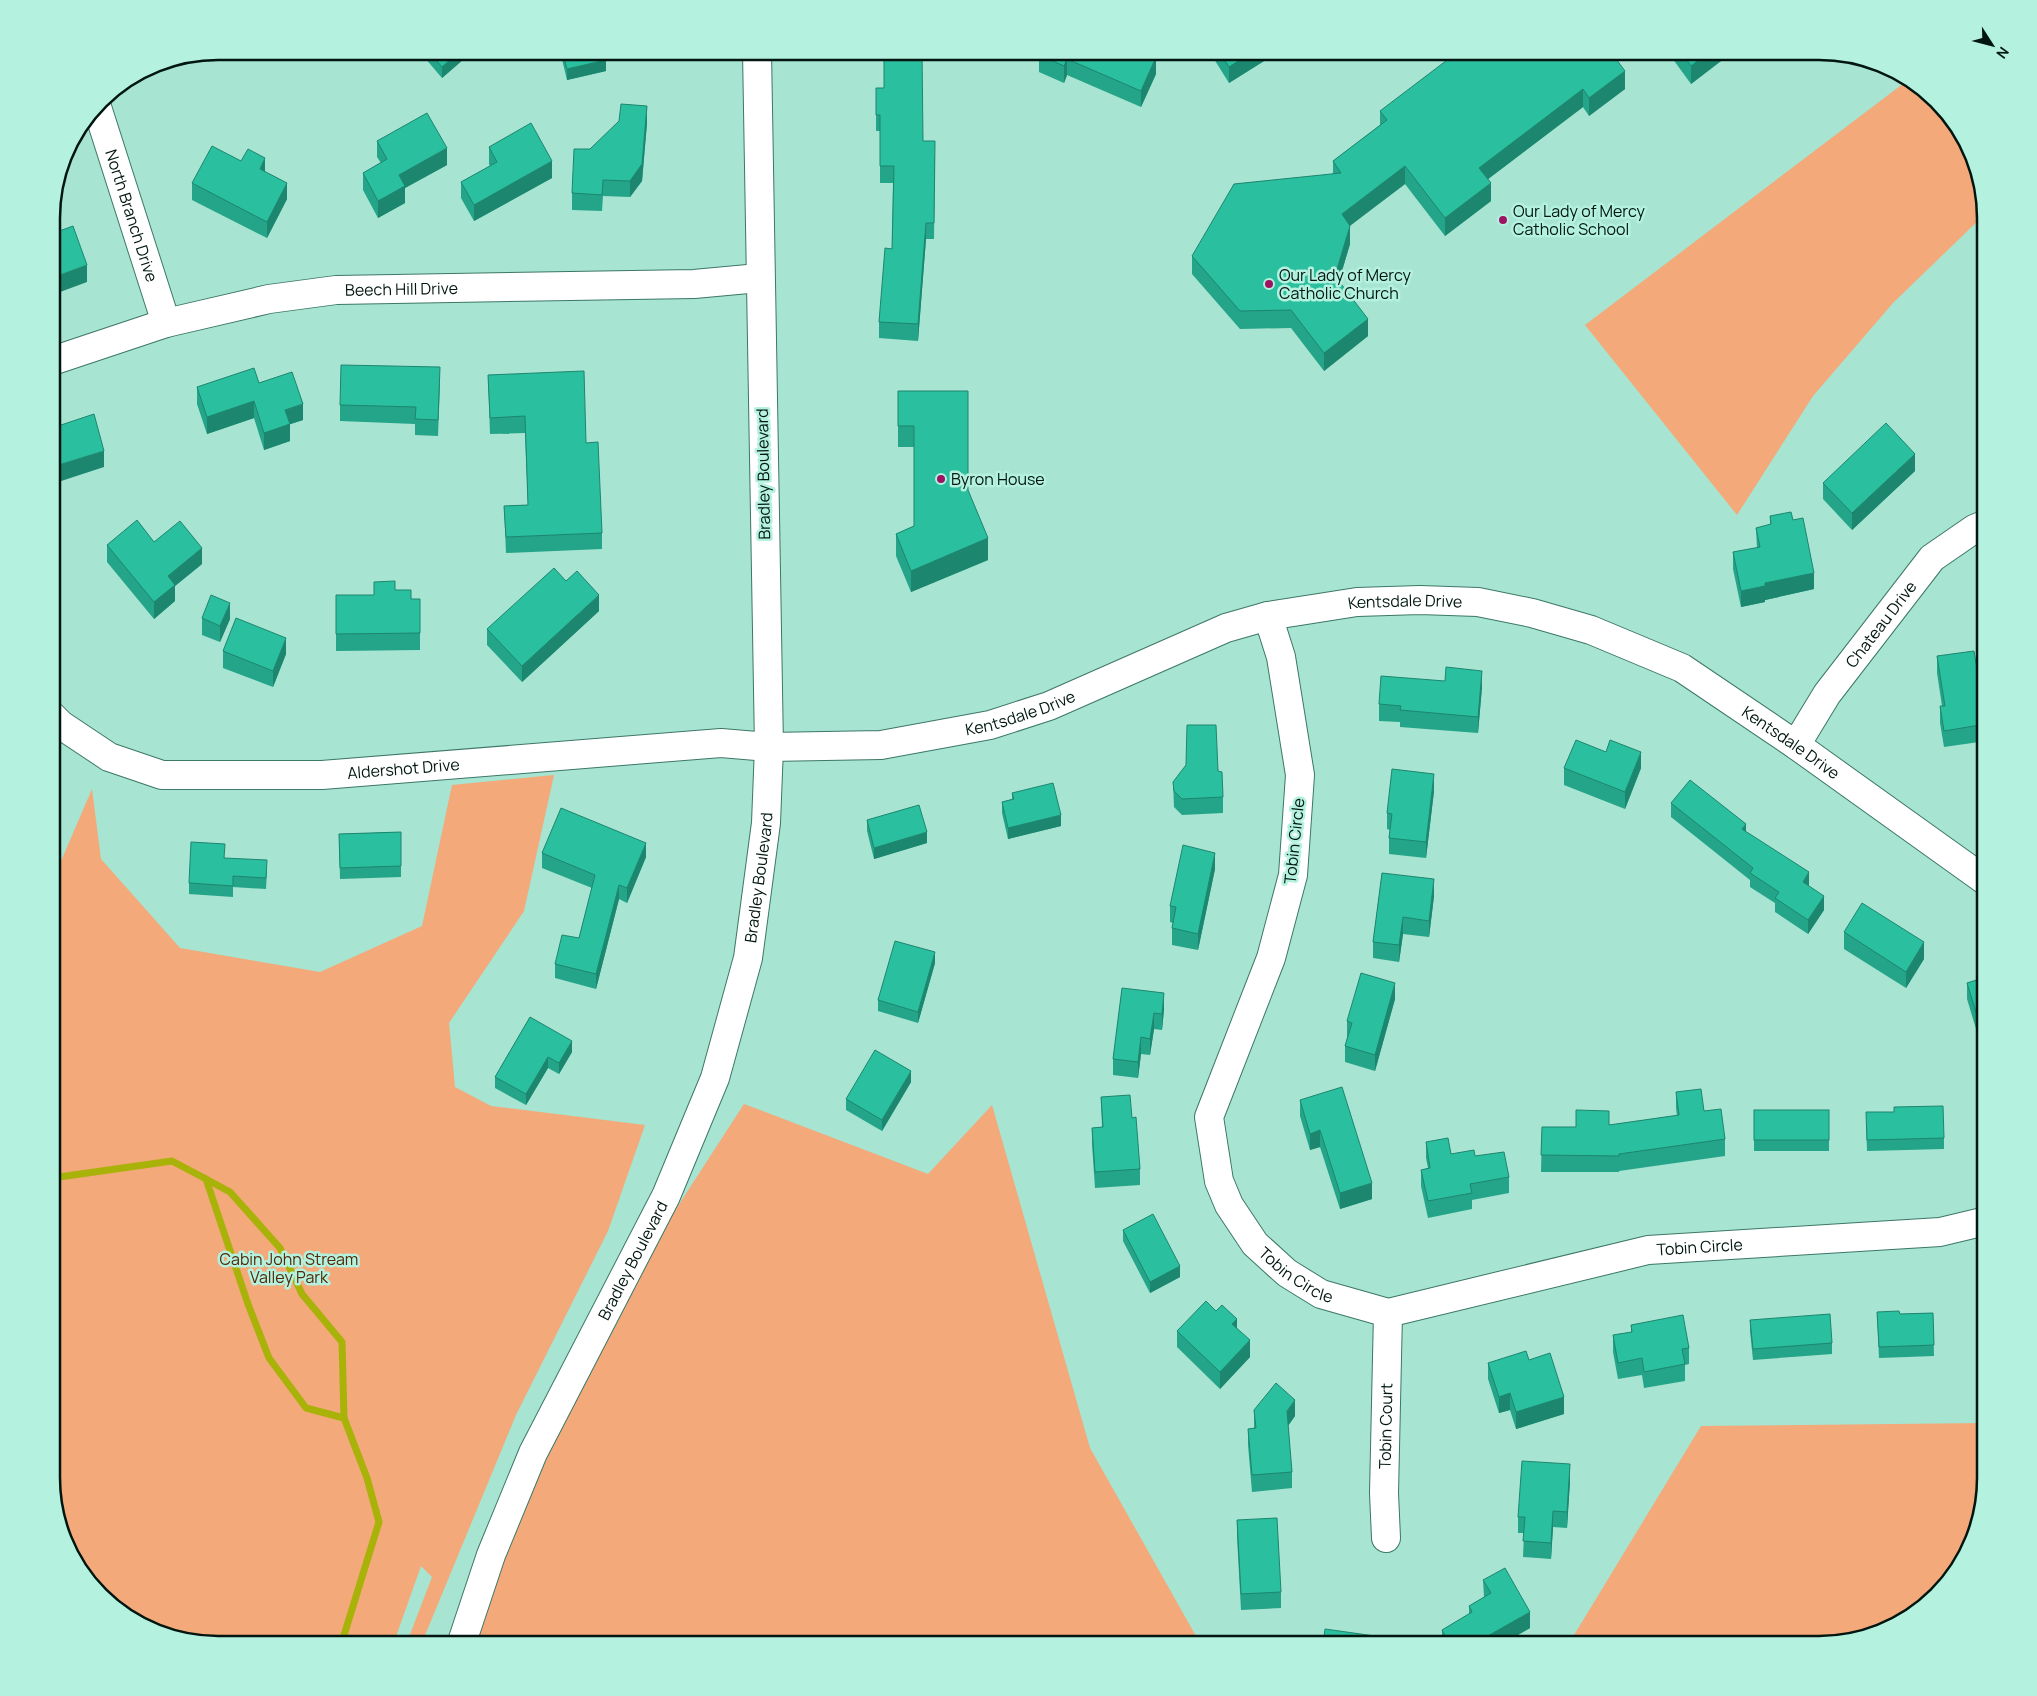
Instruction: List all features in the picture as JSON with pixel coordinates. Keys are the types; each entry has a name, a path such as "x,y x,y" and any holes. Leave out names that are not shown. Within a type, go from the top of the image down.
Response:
{"street":[{"name":"Bradley Boulevard","path":"464,1636 490,1555 534,1453 666,1196 715,1078 748,958 766,823 769,746 759,278 757,60"},
{"name":"North Branch Drive","path":"99,114 166,323"},
{"name":"Beech Hill Drive","path":"60,358 166,323 269,298 336,290 694,284 759,278"},
{"name":"Chateau Drive","path":"1796,745 1827,694 1932,558 1977,528"},
{"name":"Kentsdale Drive","path":"769,746 881,745 990,726 1049,706 1226,628 1268,616 1357,602 1420,600 1478,602 1532,613 1591,630 1682,668 1796,745 1977,875"},
{"name":"Tobin Circle","path":"1268,616 1281,657 1300,775 1293,875 1271,958 1209,1117 1219,1181 1229,1205 1255,1244 1287,1273 1320,1294 1388,1313 1648,1250 1940,1232 1977,1223"},
{"name":"Aldershot Drive","path":"60,724 109,757 162,775 322,775 721,743 769,746"},
{"name":"Tobin Court","path":"1386,1538 1384,1493 1388,1313"}],"green space":[{"path":"1902,84 1923,99 1938,114 1961,148 1972,177 1976,197 1977,222 1893,303 1813,396 1737,515 1585,325"},
{"name":"Cabin John Stream Valley Park","path":"554,775 524,911 449,1023 455,1087 491,1106 645,1125 608,1231 516,1415 425,1636 409,1636 432,1577 421,1566 396,1636 218,1636 197,1635 167,1628 148,1620 130,1609 99,1582 87,1566 72,1539 65,1519 60,1489 60,863 92,789 101,859 180,948 320,972 422,926 452,785"},
{"path":"744,1104 928,1174 992,1105 1090,1448 1196,1636 465,1636 595,1334"},
{"path":"1977,1423 1976,1499 1969,1529 1961,1548 1938,1582 1923,1597 1898,1615 1880,1624 1850,1633 1819,1636 1573,1636 1701,1426"}],"building":[{"path":"436,60 450,60 442,67"},
{"path":"564,60 606,60 567,69"},
{"path":"884,60 922,60 923,141 935,141 934,223 926,223 918,324 879,322 885,248 892,249 894,166 880,166 880,115 876,115 876,88 884,88"},
{"path":"1050,60 1067,60 1064,66"},
{"path":"1069,60 1155,60 1141,91"},
{"path":"1225,60 1240,60 1229,67"},
{"path":"1447,60 1617,60 1625,71 1589,98 1583,89 1479,168 1491,183 1445,218 1405,166 1342,214 1350,226 1335,276 1368,319 1324,353 1291,310 1240,311 1192,256 1234,184 1341,173 1333,161 1387,120 1380,111"},
{"path":"1687,60 1699,60 1691,66"},
{"path":"621,104 647,106 642,164 630,181 603,180 602,195 572,193 574,149 590,149 619,121"},
{"path":"427,113 447,148 399,175 405,186 378,201 363,173 387,159 377,141"},
{"path":"531,123 552,161 474,205 461,182 497,162 489,147"},
{"path":"212,146 241,161 248,149 265,158 260,169 287,183 267,222 192,183"},
{"path":"73,226 87,265 60,275 60,231"},
{"path":"341,365 440,367 438,420 415,419 416,407 340,405"},
{"path":"254,368 259,383 292,372 303,404 285,410 290,424 264,433 254,401 207,417 197,387"},
{"path":"584,371 586,443 598,442 602,533 506,537 504,506 528,505 525,416 490,418 488,375"},
{"name":"Byron House","path":"898,391 968,391 968,490 988,538 911,571 896,534 914,526 914,426 898,426"},
{"path":"94,414 104,451 60,465 60,425"},
{"path":"1886,423 1915,454 1852,513 1823,483"},
{"path":"1791,512 1793,520 1803,518 1814,573 1765,583 1765,586 1741,591 1733,552 1760,547 1756,528 1771,524 1770,516"},
{"path":"137,520 154,542 180,521 202,548 168,576 175,585 154,602 107,545"},
{"path":"554,568 566,581 577,571 599,595 522,666 487,629"},
{"path":"395,581 395,590 411,590 411,599 420,599 420,633 336,634 336,595 374,595 374,582"},
{"path":"211,595 230,603 220,626 202,618"},
{"path":"236,618 286,638 273,671 223,651"},
{"path":"1974,651 1977,669 1977,726 1944,731 1940,706 1945,706 1937,656"},
{"path":"1446,667 1482,671 1478,717 1400,710 1401,706 1379,704 1381,676 1445,681"},
{"path":"1187,725 1216,725 1218,771 1222,772 1223,797 1182,799 1174,791 1173,782 1186,765"},
{"path":"1576,740 1606,752 1610,740 1641,752 1625,792 1564,768"},
{"path":"1392,769 1434,774 1426,842 1389,838 1392,814 1387,813"},
{"path":"1690,780 1746,824 1742,829 1809,872 1803,882 1824,896 1808,920 1775,898 1779,892 1750,873 1753,868 1671,803"},
{"path":"1053,783 1061,815 1008,828 1002,802 1014,799 1012,793"},
{"path":"919,805 927,832 874,848 867,820"},
{"path":"561,808 646,843 627,888 619,885 596,974 555,964 562,935 579,938 595,875 542,853"},
{"path":"401,832 401,866 340,868 339,834"},
{"path":"191,842 225,844 224,858 267,860 266,878 233,876 233,886 189,883"},
{"path":"1183,845 1215,853 1198,934 1172,928 1176,907 1170,906"},
{"path":"1382,873 1434,879 1429,921 1403,917 1399,945 1373,942"},
{"path":"1862,903 1924,942 1906,972 1844,932"},
{"path":"895,941 935,952 918,1012 878,1000"},
{"path":"1361,973 1395,983 1375,1055 1345,1046 1352,1023 1347,1021"},
{"path":"1977,980 1977,1016 1967,983"},
{"path":"1122,988 1164,993 1162,1014 1154,1013 1150,1039 1141,1037 1138,1062 1113,1059"},
{"path":"530,1017 572,1041 559,1063 548,1057 526,1094 495,1077"},
{"path":"875,1050 911,1071 882,1120 846,1099"},
{"path":"1342,1087 1372,1183 1340,1193 1320,1130 1310,1134 1300,1100"},
{"path":"1701,1089 1704,1111 1721,1109 1725,1139 1619,1154 1619,1156 1541,1155 1542,1127 1576,1127 1576,1110 1609,1111 1609,1125 1679,1115 1676,1092"},
{"path":"1130,1095 1132,1118 1136,1117 1140,1169 1095,1172 1092,1128 1103,1127 1101,1097"},
{"path":"1943,1106 1944,1138 1867,1140 1866,1112 1894,1112 1894,1107"},
{"path":"1754,1110 1829,1110 1829,1140 1754,1140"},
{"path":"1448,1138 1451,1154 1474,1150 1475,1156 1504,1152 1509,1177 1470,1184 1472,1193 1428,1201 1421,1170 1430,1168 1426,1142"},
{"path":"1153,1214 1180,1266 1150,1282 1123,1230"},
{"path":"1206,1301 1216,1311 1222,1305 1237,1319 1232,1324 1250,1340 1220,1372 1177,1331"},
{"path":"1899,1311 1900,1314 1933,1313 1934,1345 1879,1347 1877,1312"},
{"path":"1830,1314 1832,1343 1753,1349 1750,1320"},
{"path":"1683,1315 1689,1348 1682,1349 1685,1364 1644,1372 1642,1358 1618,1363 1613,1335 1632,1332 1631,1325"},
{"path":"1526,1351 1529,1360 1550,1353 1564,1397 1516,1412 1510,1393 1499,1397 1488,1363"},
{"path":"1276,1383 1295,1400 1287,1411 1292,1472 1252,1475 1248,1429 1256,1428 1254,1410"},
{"path":"1522,1461 1570,1464 1567,1512 1553,1511 1551,1543 1523,1541 1525,1517 1518,1517"},
{"path":"1277,1518 1281,1592 1241,1594 1237,1520"},
{"path":"1505,1568 1530,1612 1488,1636 1445,1636 1442,1630 1472,1612 1469,1606 1491,1593 1483,1580"},
{"path":"1325,1629 1375,1636 1324,1636"}],"waterway":[{"path":"60,1177 172,1161 230,1192 280,1248 302,1294 342,1342 344,1418 367,1478 379,1522 344,1636"},
{"path":"206,1179 248,1304 269,1358 306,1408 344,1418"}],"place":[{"name":"Our Lady of Mercy Catholic School","path":"1503,220"},
{"name":"Our Lady of Mercy Catholic Church","path":"1269,284"},
{"name":"Byron House","path":"941,479"}]}
